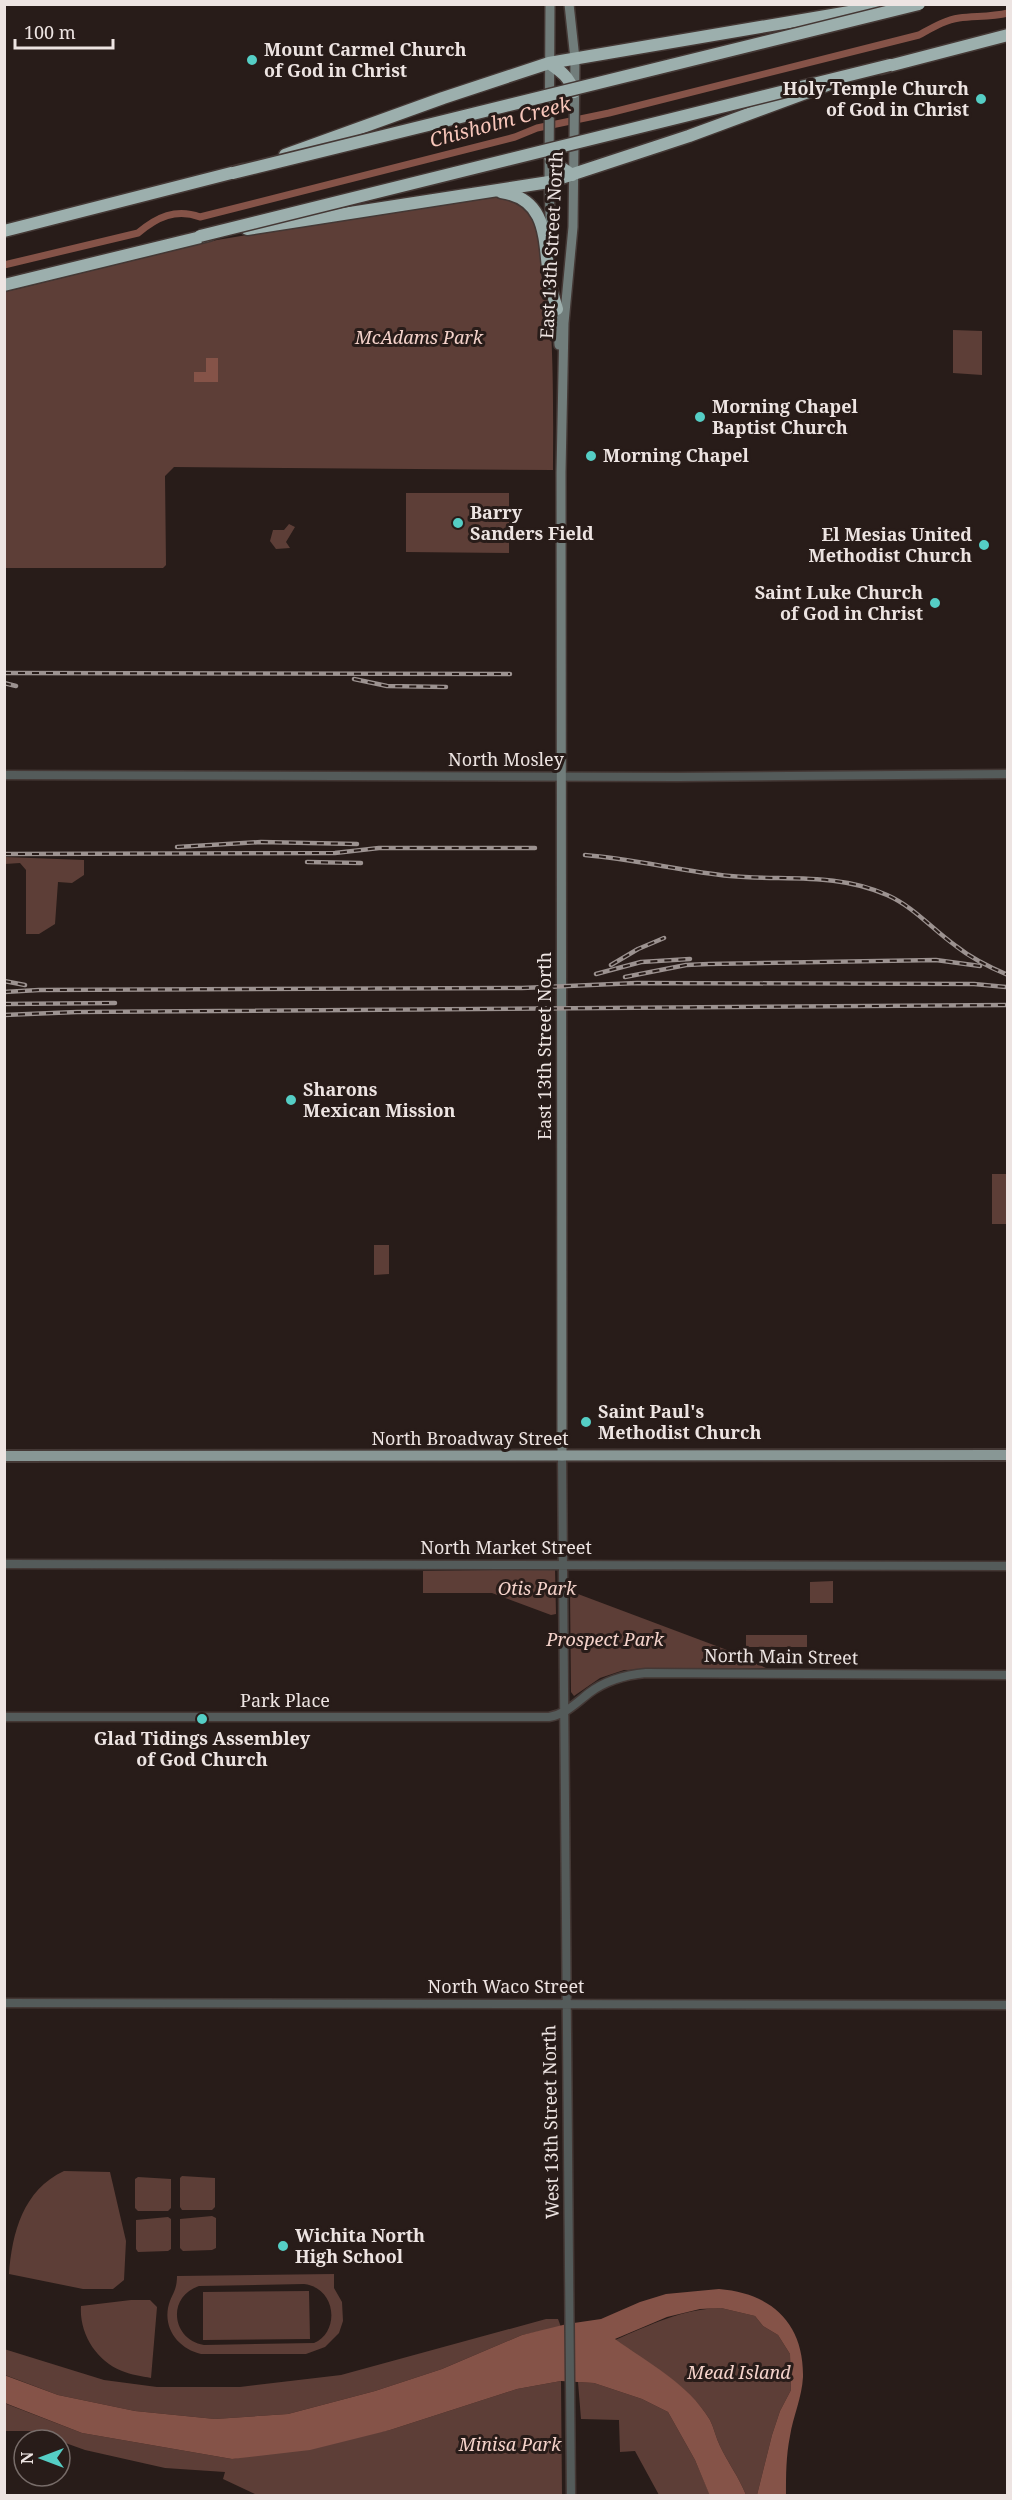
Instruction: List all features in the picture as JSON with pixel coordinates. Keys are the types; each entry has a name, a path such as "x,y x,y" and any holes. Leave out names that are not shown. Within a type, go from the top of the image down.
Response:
{"highway":[{"path":"234,173 362,129 443,98 549,63 896,4"},
{"path":"4,231 919,4"},
{"path":"4,285 1008,35"},
{"path":"549,63 563,72 570,80 574,92"},
{"path":"200,236 549,182 689,136 835,82 890,65"},
{"path":"549,155 556,164 572,176"},
{"path":"488,190 517,195 527,201 537,213 542,224 549,280 557,309"}],"main road":[{"name":"East 13th Street North","path":"550,4 551,251 562,380"},
{"name":"East 13th Street North","path":"562,1456 562,380 564,323 573,227 575,59 569,4"},
{"name":"North Broadway Street","path":"4,1456 1008,1455"}],"street":[{"name":"North Mosley","path":"4,775 1008,774"},
{"name":"East 13th Street North","path":"562,1456 565,1713"},
{"name":"North Market Street","path":"4,1564 1008,1566"},
{"name":"North Main Street","path":"565,1713 589,1693 612,1679 646,1673 1008,1675"},
{"name":"Park Place","path":"4,1716 549,1717 565,1713"},
{"name":"West 13th Street North","path":"565,1713 571,2496"},
{"name":"North Waco Street","path":"4,2003 1008,2005"}],"green space":[{"name":"McAdams Park","path":"496,196 512,198 526,206 536,223 543,252 548,289 553,373 553,470 174,467 165,476 166,565 163,568 5,568 5,292 217,240 467,198"},
{"path":"953,330 982,331 982,375 953,373"},
{"name":"Barry Sanders Field","path":"406,493 509,493 509,553 406,552"},
{"path":"289,524 295,527 286,542 290,548 276,549 270,541 273,530 284,530"},
{"path":"5,857 84,860 84,875 72,883 58,882 55,924 39,934 26,934 26,870 20,863 5,864"},
{"path":"992,1174 1007,1174 1007,1224 992,1224"},
{"path":"374,1245 389,1245 389,1274 374,1275"},
{"name":"Otis Park","path":"555,1569 556,1614 551,1615 492,1593 423,1593 423,1571"},
{"path":"833,1581 833,1603 810,1603 810,1582"},
{"name":"Prospect Park","path":"570,1591 727,1650 766,1668 624,1670 600,1678 574,1696 571,1692"},
{"path":"746,1635 807,1635 807,1647 746,1647"},
{"path":"64,2171 110,2172 126,2241 124,2280 113,2289 83,2289 9,2274 13,2243 22,2214 39,2189"},
{"path":"182,2176 215,2178 215,2207 212,2210 182,2210 180,2207 180,2178"},
{"path":"138,2177 171,2179 171,2208 168,2211 138,2211 135,2208 135,2179"},
{"path":"212,2216 216,2218 216,2248 183,2251 180,2248 180,2219"},
{"path":"168,2217 171,2219 171,2249 138,2252 136,2249 136,2220"},
{"path":"334,2274 334,2288 342,2302 343,2321 339,2333 325,2347 306,2354 201,2354 193,2352 175,2338 167,2316 177,2276","holes":["304,2284 315,2287 329,2302 331,2321 328,2330 314,2343 204,2345 185,2335 177,2318 181,2299 188,2291 199,2286"]},
{"path":"309,2291 310,2339 203,2340 203,2292"},
{"path":"150,2300 157,2307 151,2378 125,2372 104,2360 91,2345 83,2326 81,2306"},
{"name":"Mead Island","path":"721,2308 755,2316 763,2326 778,2335 790,2354 791,2390 780,2411 772,2435 757,2495 746,2495 720,2446 710,2420 691,2396 667,2376 615,2340 693,2311"},
{"path":"546,2319 558,2319 561,2327 522,2335 442,2369 375,2391 288,2414 215,2419 135,2411 58,2395 5,2375 4,2349 104,2380 157,2387 240,2387 341,2375"},
{"name":"Minisa Park","path":"561,2381 562,2495 257,2495 223,2479 225,2472 165,2468 72,2445 72,2429 82,2433 232,2459 390,2430 517,2389"},
{"path":"578,2382 594,2383 642,2399 668,2412 695,2460 710,2495 659,2495 635,2451 620,2452 619,2420 581,2419"},
{"name":"Minisa Park","path":"4,2403 69,2428 12,2428 12,2431 5,2431"}],"shaded area":[{"path":"206,358 218,358 218,382 194,382 194,372 206,372"},
{"path":"719,2289 738,2292 769,2304 791,2326 802,2358 803,2377 791,2429 786,2466 786,2495 757,2495 772,2435 780,2411 791,2390 790,2354 778,2335 763,2326 755,2316 721,2308 700,2309 667,2317 615,2339 667,2375 691,2395 710,2420 720,2446 746,2495 710,2496 695,2460 668,2412 642,2399 594,2383 561,2381 517,2389 390,2430 310,2450 232,2459 82,2433 5,2403 4,2375 58,2395 135,2411 215,2419 288,2414 375,2391 442,2369 522,2335 567,2324 601,2319 640,2302 666,2294"}],"waterway":[{"name":"Chisholm Creek","path":"4,265 138,233 152,222 167,216 183,213 200,217 515,137 537,128 609,113 919,35 954,19 1008,13"}],"railway":[{"path":"4,673 510,674"},
{"path":"354,679 387,686 446,687"},
{"path":"4,683 16,686"},
{"path":"177,847 261,842 357,844"},
{"path":"4,854 335,853 379,848 535,848"},
{"path":"585,855 730,876 829,880 868,888 897,900 968,954 1008,975"},
{"path":"307,862 361,863"},
{"path":"611,965 638,949 664,938"},
{"path":"596,974 641,962 690,959"},
{"path":"625,977 686,965 709,964 936,960 980,966"},
{"path":"4,981 25,985"},
{"path":"4,992 522,988 637,983 974,984 1006,987"},
{"path":"4,1004 115,1003"},
{"path":"4,1015 77,1012 1008,1005"}],"place":[{"name":"Mount Carmel Church of God in Christ","path":"252,60"},
{"name":"Holy Temple Church of God in Christ","path":"981,99"},
{"name":"Morning Chapel Baptist Church","path":"700,417"},
{"name":"Morning Chapel","path":"591,456"},
{"name":"Barry Sanders Field","path":"458,523"},
{"name":"El Mesias United Methodist Church","path":"984,545"},
{"name":"Saint Luke Church of God in Christ","path":"935,603"},
{"name":"Sharons Mexican Mission","path":"291,1100"},
{"name":"Saint Paul's Methodist Church","path":"586,1422"},
{"name":"Glad Tidings Assembley of God Church","path":"202,1719"},
{"name":"Wichita North High School","path":"283,2246"}]}
